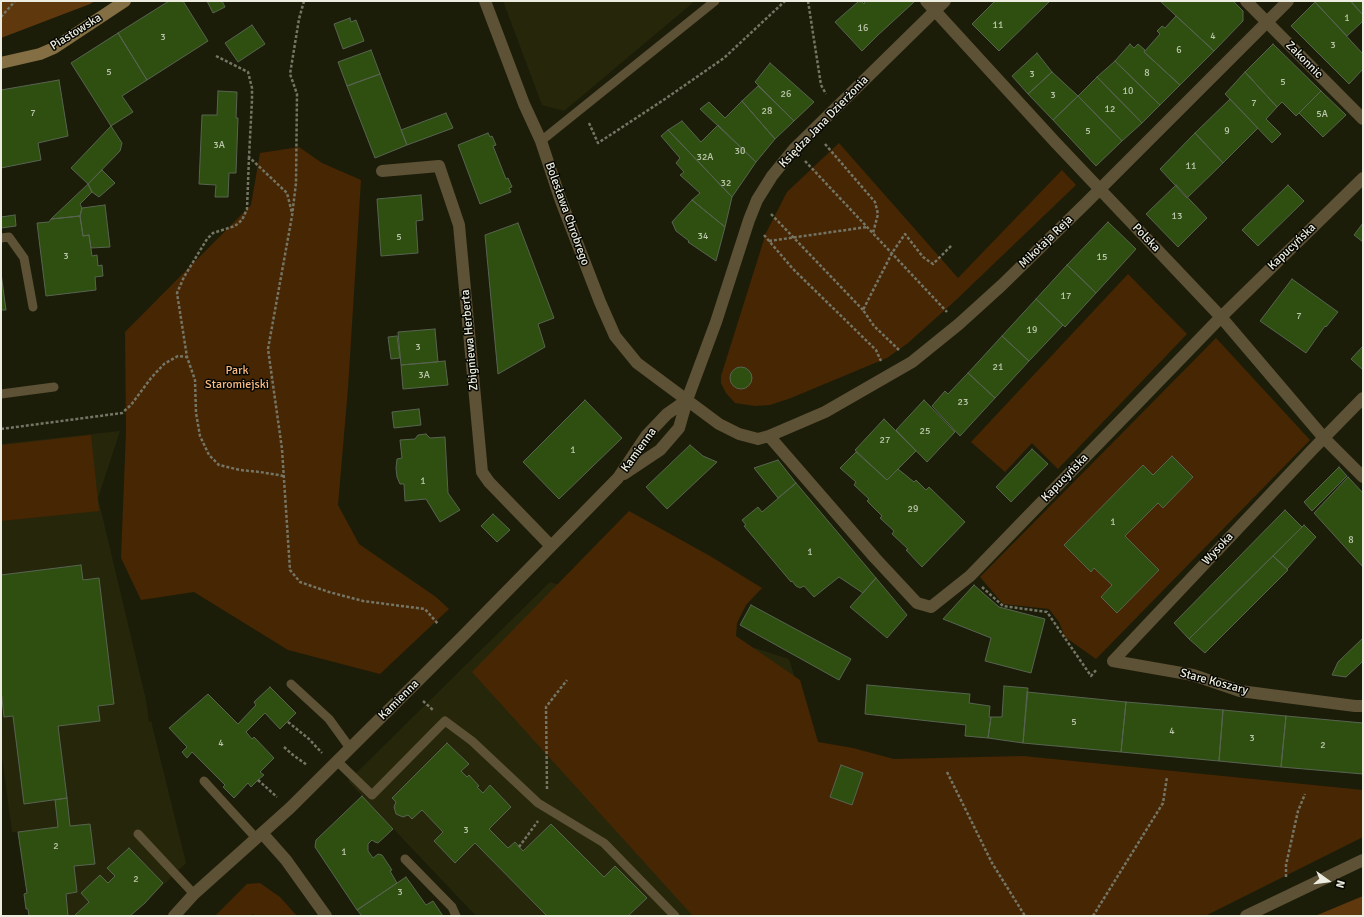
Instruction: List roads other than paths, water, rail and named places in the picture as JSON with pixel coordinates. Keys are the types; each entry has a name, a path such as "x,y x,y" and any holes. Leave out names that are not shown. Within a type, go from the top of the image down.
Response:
{"main road":[{"name":"Piastowska","path":"1,63 40,54 54,48 124,1"}],"street":[{"name":"Bolesława Chrobrego","path":"485,1 524,104 541,141 564,208 600,302 615,336 637,362 719,424 739,434 758,439 769,436"},
{"name":"Polska","path":"926,1 1099,189 1221,317 1324,438 1363,477"},
{"name":"Księdza Jana Dzierżonia","path":"687,400 716,322 749,220 757,200 772,176 794,149 945,1"},
{"name":"Zakonnic","path":"1246,1 1363,119"},
{"name":"Mikołaja Reja","path":"769,436 825,412 912,362 959,324 1013,274 1288,1"},
{"name":"Zbigniewa Herberta","path":"382,171 439,166 459,225 482,472 489,482 551,546"},
{"name":"Kapucyńska","path":"769,436 875,558 917,603 931,607 970,576 1221,317 1363,178"},
{"name":"Wysoka","path":"1112,661 1363,398"},
{"name":"Kamienna","path":"174,916 194,894 290,808 551,546 618,478 646,436 667,414 687,400"},
{"name":"Kamienna","path":"618,478 660,450 679,428 687,400"},
{"name":"Stare Koszary","path":"1112,661 1193,675 1240,691 1363,706"},
{"path":"259,836 286,860 326,916"},
{"path":"1246,916 1363,860"}],"lane":[{"path":"541,141 715,1"},
{"path":"1,238 9,237 24,258 33,307"},
{"path":"1,394 54,386"},
{"path":"292,684 329,719 350,748"},
{"path":"335,763 372,795 445,721 472,741 538,804 604,843 675,916"},
{"path":"204,781 259,836"},
{"path":"138,834 194,894"},
{"path":"404,859 452,907 456,916"}],"park label":[{"name":"Park Staromiejski","path":"237,378"}]}
